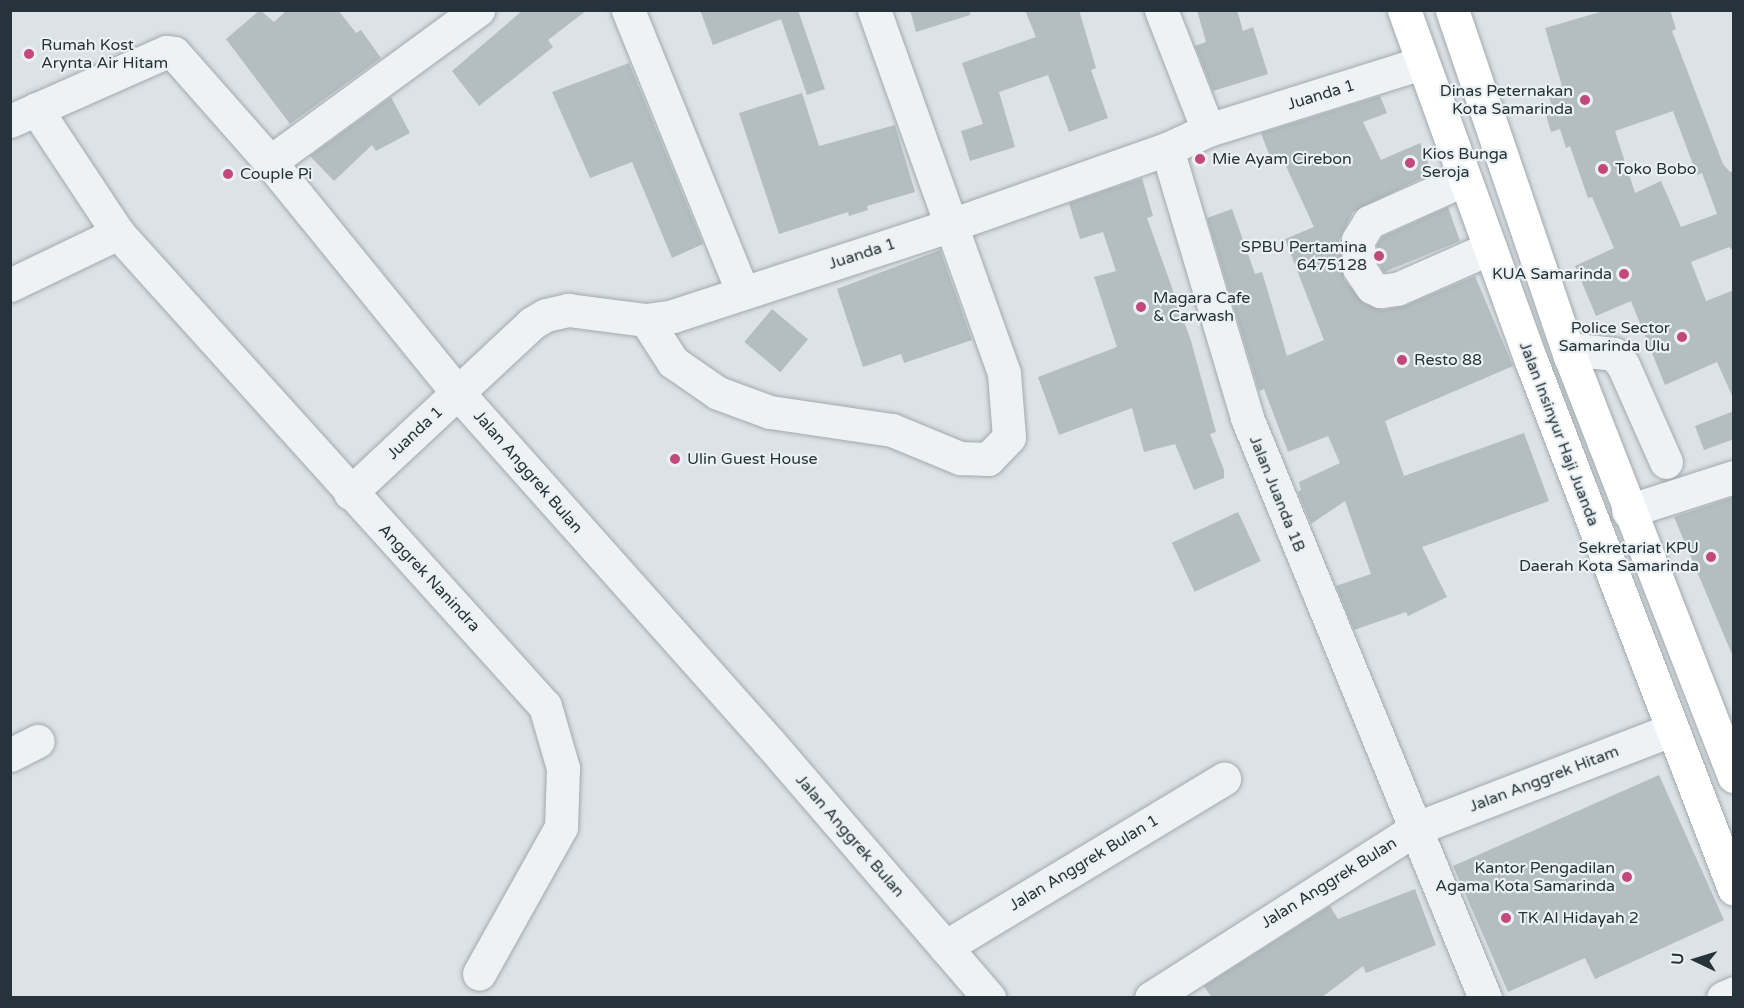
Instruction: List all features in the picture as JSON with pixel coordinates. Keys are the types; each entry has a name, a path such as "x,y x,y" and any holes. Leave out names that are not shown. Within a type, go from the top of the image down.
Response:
{"highway":[{"name":"Jalan Insinyur Haji Juanda","path":"1404,10 1532,363 1671,730 1734,889"},
{"path":"1452,10 1568,350 1628,511 1734,776"},
{"path":"1532,363 1568,350"}],"street":[{"path":"270,162 478,10"},
{"path":"628,10 742,293"},
{"path":"646,321 673,362 718,393 770,412 892,430 960,458 988,459 1009,437 1004,373 874,10"},
{"path":"1161,10 1209,130"},
{"name":"Jalan Anggrek Bulan","path":"23,115 172,52 270,162 458,393 770,742 989,998"},
{"name":"Juanda 1","path":"350,493 532,323 555,312 568,309 646,321 673,316 951,225 1167,149 1209,130 1422,63"},
{"name":"Anggrek Nanindra","path":"23,115 118,233 350,493 538,695 561,748 564,784 561,827 479,974"},
{"name":"Jalan Juanda 1B","path":"1167,149 1247,418 1485,998"},
{"path":"1466,179 1369,222 1358,240 1359,268 1372,287 1389,290 1490,248"},
{"path":"10,285 118,233"},
{"path":"1568,350 1614,354 1666,462"},
{"path":"1628,511 1734,477"},
{"name":"Jalan Anggrek Hitam","path":"1417,828 1671,730"},
{"name":"Jalan Anggrek Bulan 1","path":"945,947 1224,779"},
{"name":"Jalan Anggrek Bulan","path":"1151,998 1417,828"},
{"path":"1723,998 1734,993"}],"building":[{"path":"260,10 274,22 287,10 338,10 356,33 361,30 381,58 290,124 226,39"},
{"path":"523,10 587,10 548,40 553,47 479,106 452,71"},
{"path":"700,10 798,10 825,89 807,95 781,19 713,45"},
{"path":"910,10 970,10 970,15 916,32"},
{"path":"1025,10 1079,10 1096,68 1091,70 1108,118 1069,132 1048,75 999,92 1015,147 970,161 961,131 983,124 962,63 1036,37"},
{"path":"1197,10 1237,10 1243,31 1253,27 1268,74 1213,91 1195,46 1206,42"},
{"path":"1607,10 1670,10 1676,29 1672,31 1723,164 1730,172 1734,171 1734,252 1729,247 1691,262 1706,301 1734,290 1734,400 1717,362 1665,385 1631,301 1596,316 1575,266 1614,248 1592,197 1588,198 1570,146 1566,148 1560,129 1551,132 1545,112 1553,109 1547,91 1562,86 1545,28","holes":["1673,111 1697,175 1702,173 1717,214 1681,227 1661,181 1635,193 1615,131"]},
{"path":"629,63 703,244 672,258 632,162 590,178 552,92"},
{"path":"802,93 819,146 895,125 915,192 867,206 868,210 849,216 848,212 779,234 739,113"},
{"path":"1380,96 1387,113 1363,122 1381,160 1420,143 1432,173 1353,212 1339,240 1344,279 1363,303 1382,310 1404,306 1475,276 1513,366 1385,421 1404,476 1524,433 1549,501 1422,547 1447,597 1408,616 1406,612 1354,630 1336,586 1371,574 1345,501 1311,524 1298,492 1301,490 1299,482 1340,463 1328,436 1288,452 1264,389 1259,391 1207,218 1232,209 1255,274 1262,272 1287,356 1324,340 1285,239 1314,227 1280,153 1270,157 1261,133"},
{"path":"391,97 410,133 376,151 372,145 334,181 310,156"},
{"path":"1142,178 1153,216 1147,218 1191,341 1216,432 1210,434 1224,470 1224,478 1194,490 1175,444 1144,452 1132,408 1059,435 1038,377 1117,347 1094,277 1116,271 1103,232 1080,239 1069,203"},
{"path":"1448,207 1460,241 1384,272 1378,262 1377,245 1382,237"},
{"path":"940,250 972,340 904,363 901,354 863,367 837,289"},
{"path":"772,309 808,339 780,372 744,342"},
{"path":"1734,411 1734,439 1704,450 1695,426"},
{"name":"Sekretariat KPU Daerah Kota Samarinda","path":"1734,497 1734,659 1674,517"},
{"path":"1238,512 1261,561 1195,592 1172,543"},
{"name":"Kantor Pengadilan Agama Kota Samarinda","path":"1659,775 1724,920 1595,979 1585,958 1508,992 1453,866"},
{"path":"1415,889 1436,945 1366,973 1363,966 1321,998 1212,998 1204,986 1330,906 1338,919"}],"place":[{"name":"Rumah Kost Arynta Air Hitam","path":"29,54"},
{"name":"Dinas Peternakan Kota Samarinda","path":"1585,100"},
{"name":"Mie Ayam Cirebon","path":"1200,159"},
{"name":"Kios Bunga Seroja","path":"1410,163"},
{"name":"Toko Bobo","path":"1603,169"},
{"name":"Couple Pi","path":"228,174"},
{"name":"SPBU Pertamina 6475128","path":"1379,256"},
{"name":"KUA Samarinda","path":"1624,274"},
{"name":"Magara Cafe & Carwash","path":"1141,307"},
{"name":"Police Sector Samarinda Ulu","path":"1682,337"},
{"name":"Resto 88","path":"1402,360"},
{"name":"Ulin Guest House","path":"675,459"},
{"name":"Sekretariat KPU Daerah Kota Samarinda","path":"1711,557"},
{"name":"Kantor Pengadilan Agama Kota Samarinda","path":"1627,877"},
{"name":"TK Al Hidayah 2","path":"1506,918"}]}
